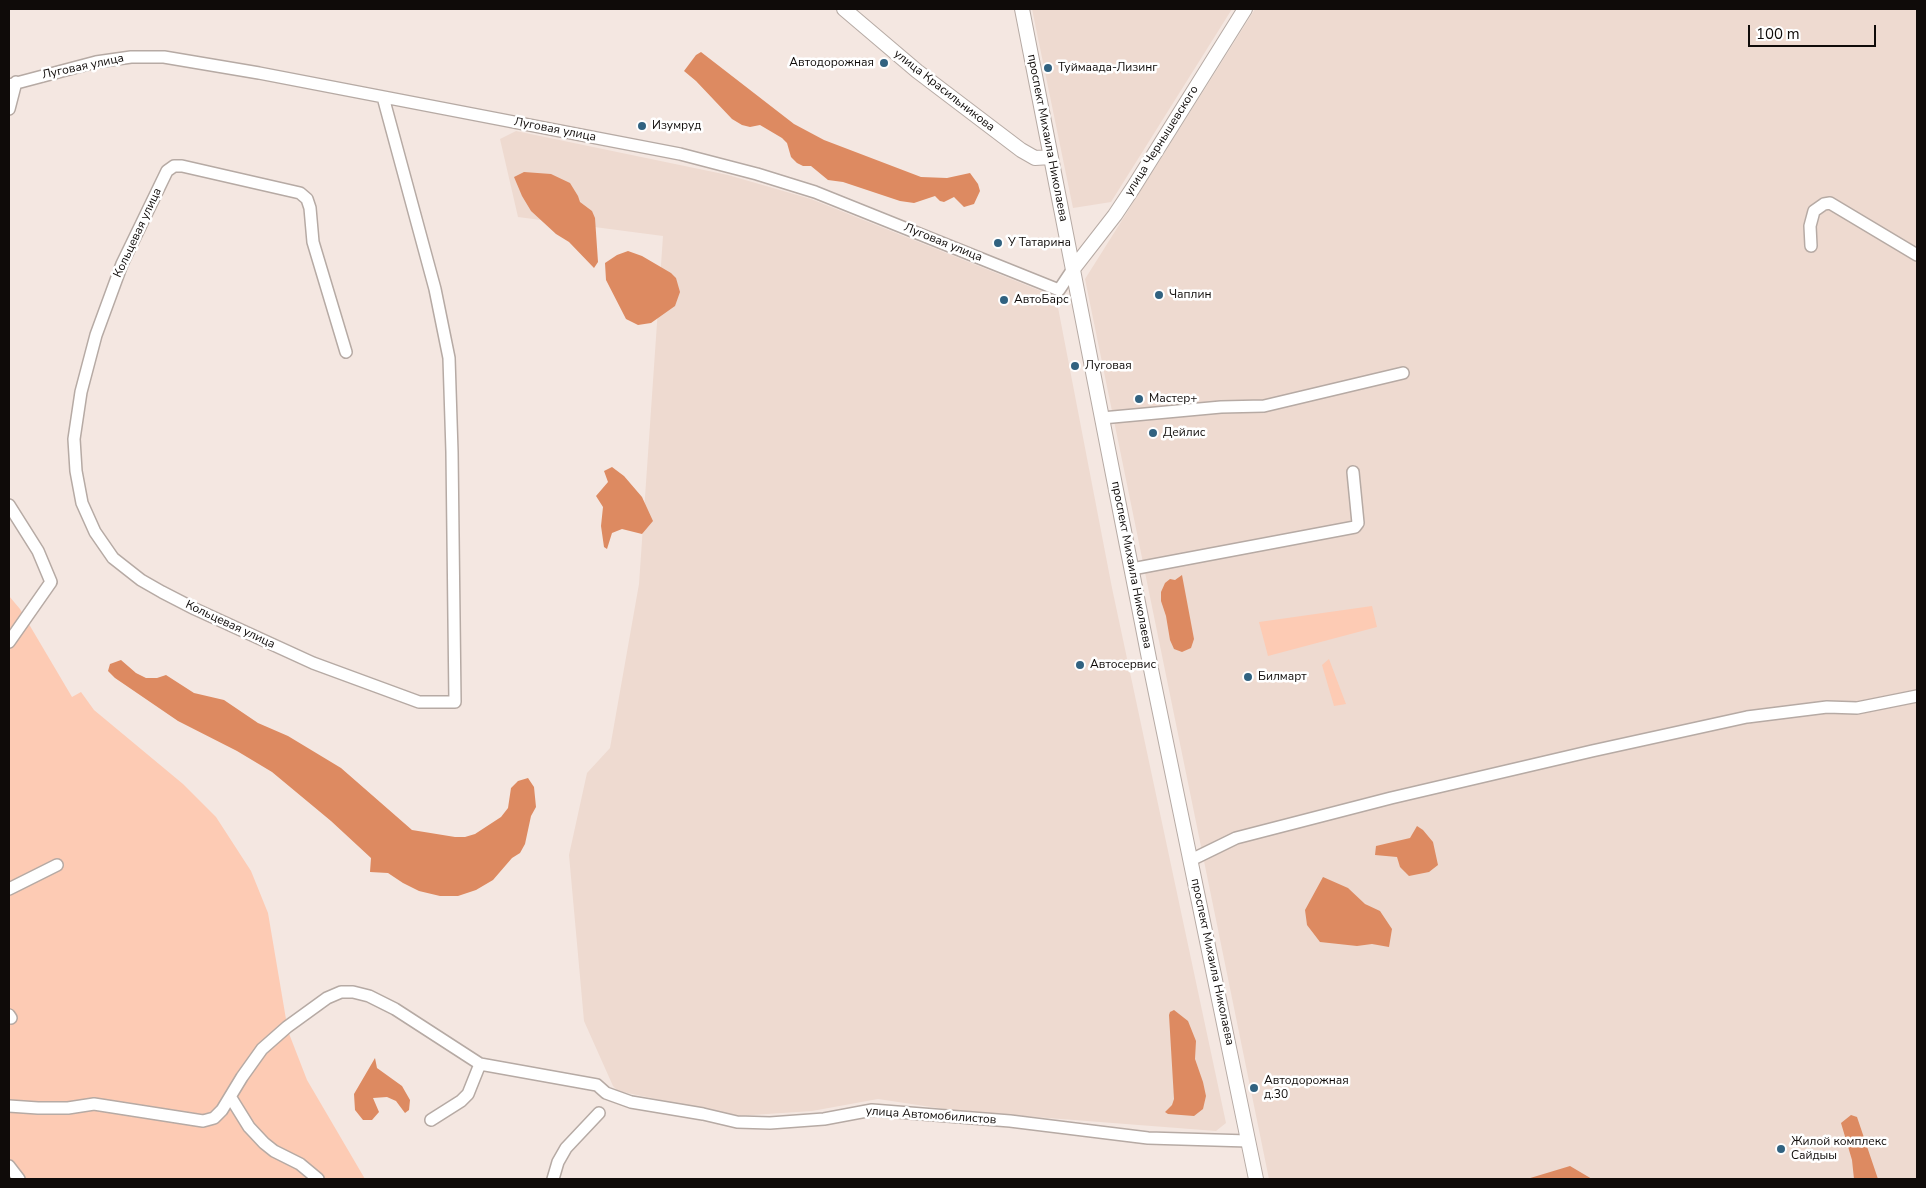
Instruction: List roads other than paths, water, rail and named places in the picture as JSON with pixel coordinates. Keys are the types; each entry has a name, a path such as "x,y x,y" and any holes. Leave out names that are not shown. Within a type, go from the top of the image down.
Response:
{"main road":[{"name":"улица Красильникова","path":"844,9 916,71 1021,150 1035,158 1051,157"},
{"name":"проспект Михаила Николаева","path":"1022,9 1132,569 1256,1179"},
{"name":"улица Чернышевского","path":"1073,268 1133,188 1246,9"}],"street":[{"name":"Луговая улица","path":"12,84 96,62 131,57 164,58 259,73 680,154 757,174 815,192 1058,290 1073,268"},
{"path":"9,109 12,84"},
{"name":"Кольцевая улица","path":"346,352 313,242 310,208 307,199 300,193 182,166 174,166 167,171 122,264 96,335 81,392 74,439 76,471 82,503 95,532 113,558 141,580 162,592 203,613 320,666 419,702 455,702 449,358 435,289 383,97"},
{"path":"1811,246 1810,226 1814,211 1830,202 1917,255"},
{"path":"1102,418 1221,407 1264,406 1403,373"},
{"path":"1132,569 1355,527 1358,523 1353,472"},
{"path":"9,505 38,551 51,582 9,642"},
{"path":"1191,860 1236,838 1391,798 1592,751 1747,717 1827,707 1857,708 1917,696"},
{"path":"9,889 57,866"},
{"name":"улица Автомобилистов","path":"9,1106 68,1108 94,1104 203,1121 214,1118 231,1098 242,1077 262,1049 287,1027 327,998 341,992 353,992 369,996 394,1009 480,1064 597,1085 606,1093 631,1102 703,1114 736,1122 770,1123 824,1119 872,1110 1003,1121 1148,1138 1248,1141"},
{"path":"431,1120 461,1101 468,1094 480,1064"},
{"path":"231,1098 250,1127 264,1143 274,1151 300,1164 318,1179"},
{"path":"552,1179 558,1162 566,1148 600,1113"},
{"path":"9,1166 20,1179"}],"place":[{"name":"Автодорожная","path":"884,63"},
{"name":"Туймаада-Лизинг","path":"1048,68"},
{"name":"Изумруд","path":"642,126"},
{"name":"У Татарина","path":"998,243"},
{"name":"Чаплин","path":"1159,295"},
{"name":"АвтоБарс","path":"1004,300"},
{"name":"Луговая","path":"1075,366"},
{"name":"Мастер+","path":"1139,399"},
{"name":"Дейлис","path":"1153,433"},
{"name":"Автосервис","path":"1080,665"},
{"name":"Билмарт","path":"1248,677"},
{"name":"Автодорожная д.30","path":"1254,1088"},
{"name":"Жилой комплекс Сайдыы","path":"1781,1149"}]}
